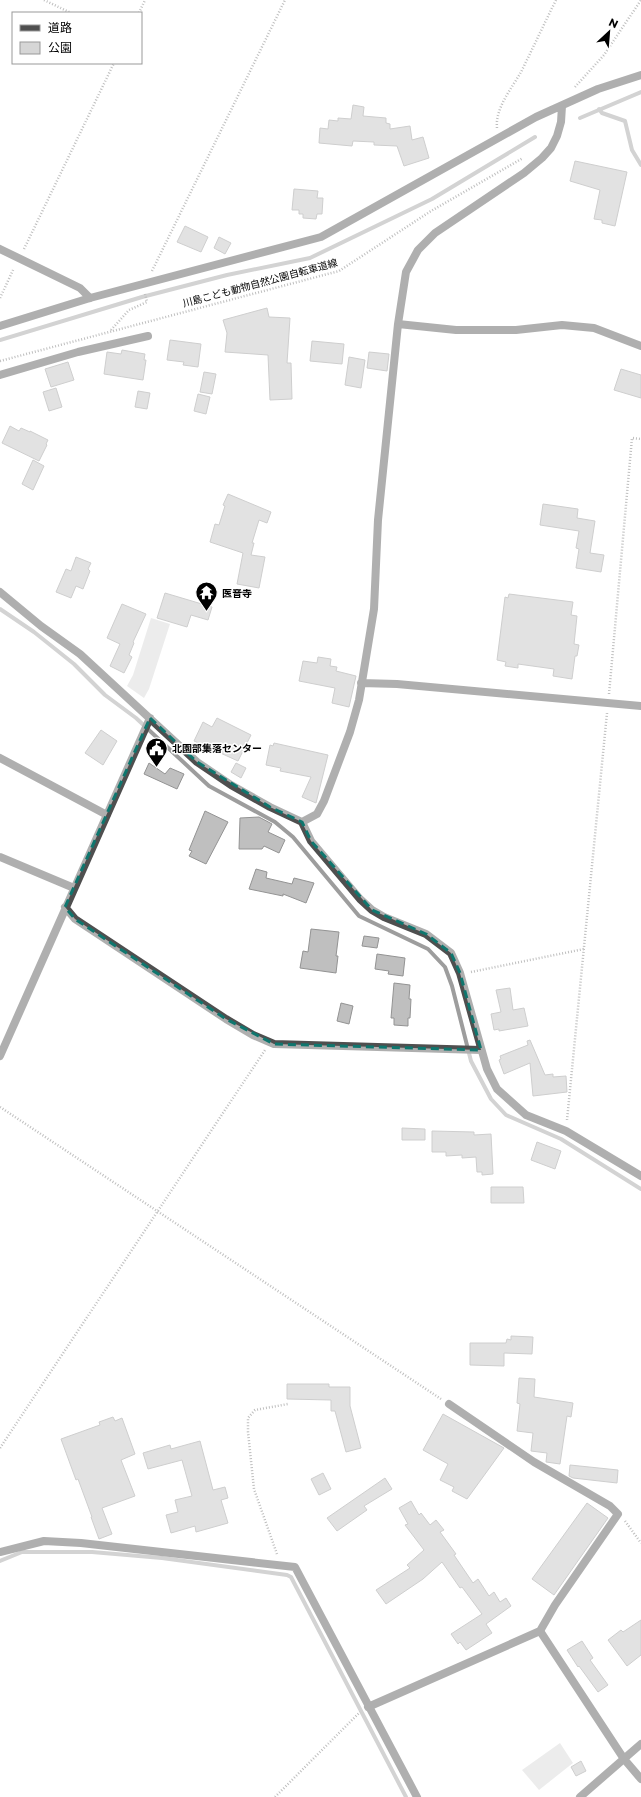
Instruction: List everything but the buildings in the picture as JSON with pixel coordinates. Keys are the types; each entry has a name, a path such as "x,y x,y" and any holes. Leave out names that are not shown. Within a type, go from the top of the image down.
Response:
{"street":[{"path":"0,326 90,298 321,237 536,116 562,106 598,88 641,75"},
{"path":"302,822 317,814 324,801 350,732 359,700 374,609 378,520 398,324 406,272 418,250 435,233 524,173 542,158 550,148 562,122 562,106"},
{"path":"0,249 80,288 90,298"},
{"path":"398,324 456,330 516,330 562,325 594,328 641,346"},
{"path":"0,376 78,352 148,336"},
{"path":"0,592 41,626 80,654 197,762 230,785 270,807 302,822 311,841 360,899 372,910 384,917 426,934 450,953 460,974 487,1070 497,1089 526,1115 566,1131 641,1176"},
{"path":"361,683 397,684 641,706"},
{"path":"0,1056 150,718"},
{"path":"0,758 107,815"},
{"path":"0,858 74,888"},
{"path":"65,907 76,919 226,1019 253,1035 274,1044 481,1050"},
{"path":"368,1707 540,1631 555,1605 618,1514 610,1506 534,1462 449,1404"},
{"path":"0,1552 44,1541 81,1542 295,1567 417,1797"},
{"path":"540,1631 624,1759 641,1779"},
{"path":"580,1797 641,1744"}],"path":[{"path":"44,0 69,12"},
{"path":"139,12 145,0"},
{"path":"152,281 151,272 285,0"},
{"path":"498,138 496,123 501,108 521,72 556,0"},
{"path":"574,89 604,55 640,0"},
{"path":"0,298 114,64"},
{"name":"川島こども動物自然公園自転車道線","path":"0,361 111,330 339,271 431,211 525,156"},
{"path":"111,330 128,310 145,303 147,300 145,293"},
{"path":"566,1131 608,703 632,438 641,439"},
{"path":"460,974 584,949"},
{"path":"0,1448 270,1042"},
{"path":"0,1107 449,1404"},
{"path":"281,1566 254,1488 249,1444 248,1418 255,1410 288,1404"},
{"path":"618,1514 630,1526 641,1543"},
{"path":"275,1797 355,1715 368,1707"}],"highlighted area":[{"path":"150,718 197,762 270,807 302,822 311,841 372,910 426,934 451,953 460,973 481,1050 274,1044 226,1019 75,919 65,907"}],"green space":[{"path":"151,618 170,624 149,689 144,698 127,686 133,675"},
{"path":"560,1743 573,1763 539,1790 522,1770"}],"waterway":[{"path":"580,118 641,92"},
{"path":"599,109 602,113 625,121 632,150 641,165"},
{"path":"0,340 142,297 227,275 310,258 432,199 535,137"},
{"path":"0,609 34,632 74,664 105,695 136,718 209,786 275,822 293,837 359,916 428,949 445,967 452,986 471,1061 491,1099 506,1115 561,1139 641,1189"},
{"path":"0,1561 22,1552 92,1552 162,1558 287,1575 291,1577 406,1797"}],"place":[{"name":"医音寺","path":"207,612"},
{"name":"北園部集落センター","path":"156,768"}]}
